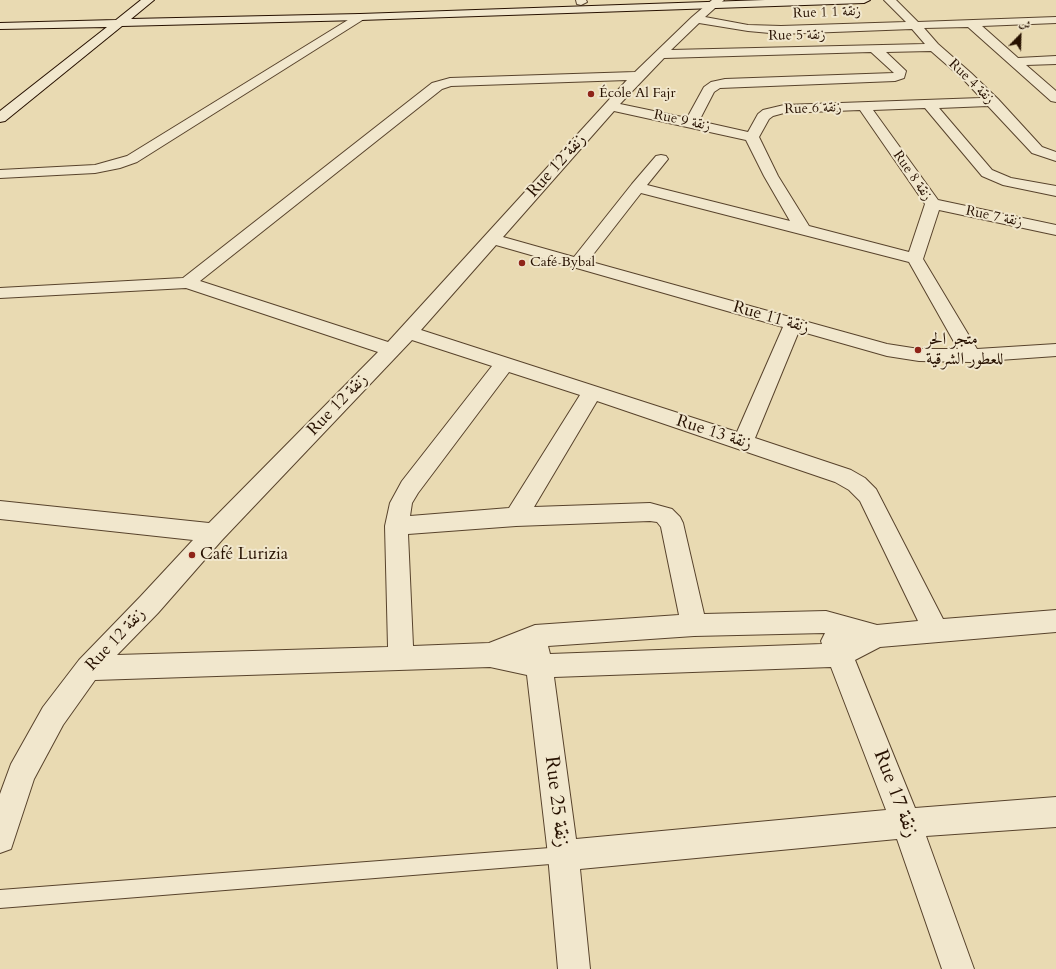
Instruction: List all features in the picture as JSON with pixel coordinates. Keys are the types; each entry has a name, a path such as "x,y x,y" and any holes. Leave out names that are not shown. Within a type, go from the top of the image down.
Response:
{"street":[{"path":"0,118 148,0"},
{"path":"0,26 360,17 399,11 581,1 665,0"},
{"path":"0,18 131,14 399,11 864,0"},
{"name":"Rue 4 زنقة","path":"890,0 934,47 967,76 993,102 1037,150 1056,157"},
{"name":"Rue 12 زنقة","path":"0,838 21,774 53,716 88,668 150,605 214,533 409,332 638,76 696,18 715,3"},
{"path":"0,174 95,169 115,165 132,159 360,17"},
{"name":"Rue 1 زنقة 1","path":"696,18 761,30 1056,20"},
{"path":"971,23 1056,98"},
{"name":"Rue 5 زنقة","path":"661,54 934,47"},
{"path":"691,123 710,90 725,83 895,77 900,75 900,71 875,49"},
{"path":"1015,62 1056,60"},
{"path":"187,283 437,86 457,81 638,76"},
{"path":"770,82 784,109"},
{"name":"Rue 6 زنقة","path":"752,136 763,117 775,110 993,102"},
{"path":"929,105 987,173 1008,182 1056,191"},
{"name":"Rue 9 زنقة","path":"611,106 752,136"},
{"name":"Rue 8 زنقة","path":"864,107 933,204 915,259"},
{"path":"752,136 771,176 803,229"},
{"path":"578,263 637,187 661,159"},
{"path":"637,187 915,259 971,356"},
{"name":"Rue 7 زنقة","path":"933,204 1056,230"},
{"name":"Rue 11 زنقة","path":"492,239 887,350 913,354 971,356 1056,350"},
{"path":"2,296 187,283 391,350"},
{"path":"743,442 794,324"},
{"name":"Rue 13 زنقة","path":"409,332 843,476 857,484 868,494 936,631"},
{"path":"401,658 396,526 401,503 410,487 504,364"},
{"path":"516,517 592,392"},
{"path":"0,510 214,533"},
{"path":"396,526 516,517 650,512 664,515 672,523 694,625"},
{"path":"490,655 535,636 694,625 826,622 878,636 1056,621"},
{"name":"Rue 17 زنقة","path":"826,622 906,823 958,969"},
{"name":"Rue 25 زنقة","path":"535,636 563,855 574,969"},
{"path":"88,668 490,655 539,666 840,655 878,636"},
{"path":"563,855 906,823 1056,812"}],"lane":[{"path":"0,899 563,855"}],"place":[{"name":"École Al Fajr","path":"591,94"},
{"name":"Café Bybal","path":"522,263"},
{"name":"متجر الحر للعطور الشرقية","path":"918,350"},
{"name":"Café Lurizia","path":"192,555"}]}
